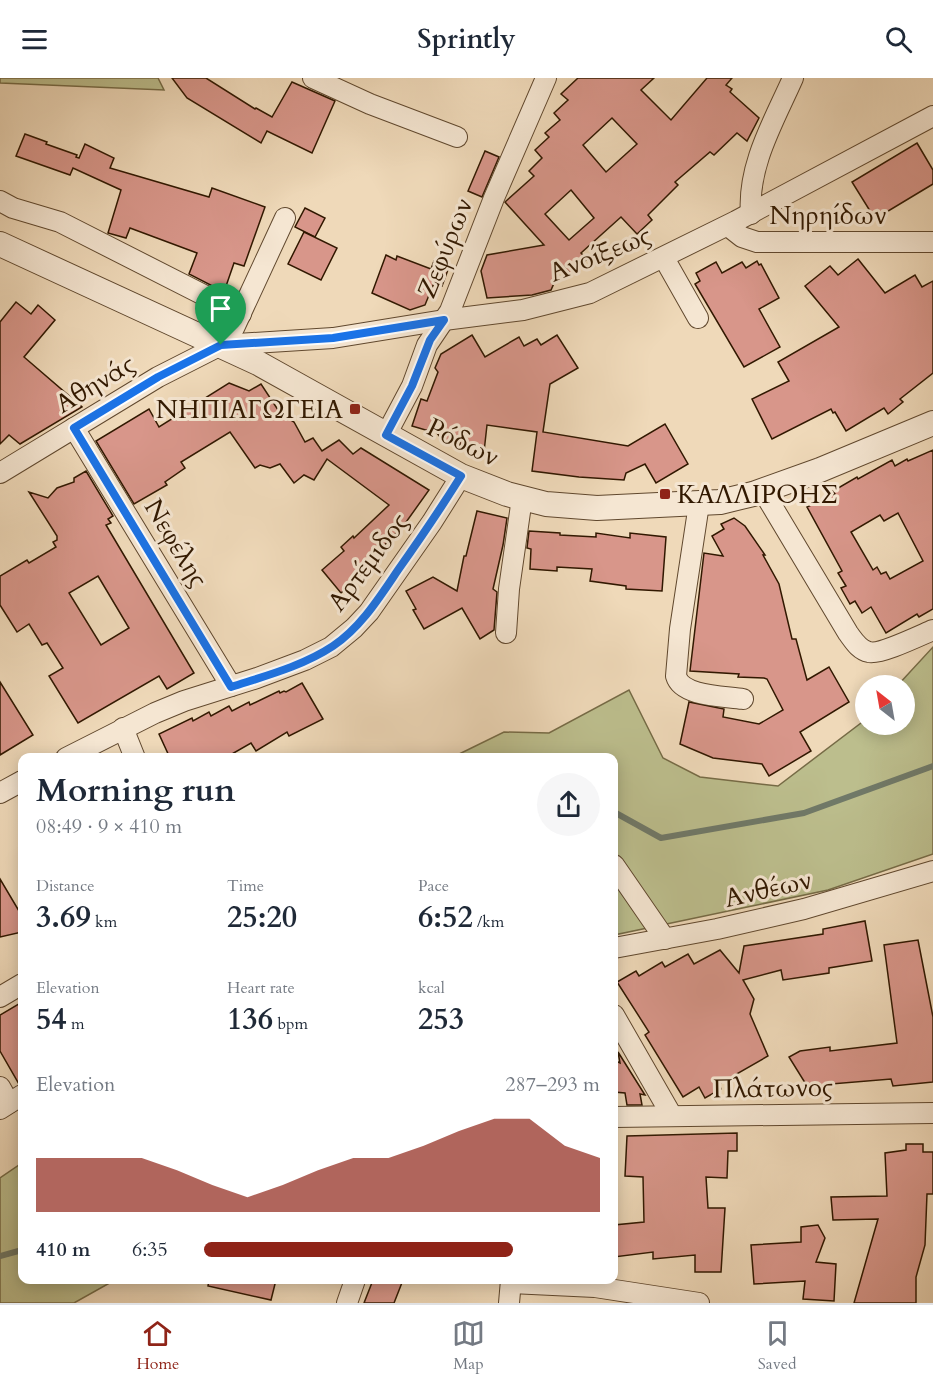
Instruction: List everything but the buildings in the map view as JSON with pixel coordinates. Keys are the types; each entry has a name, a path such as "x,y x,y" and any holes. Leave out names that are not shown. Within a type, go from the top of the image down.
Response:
{"street":[{"path":"313,78 370,104 457,137"},
{"name":"Ζεφύρων","path":"386,435 412,386 430,340 444,320 546,78"},
{"path":"751,214 750,190 754,172 793,78"},
{"name":"Ανοίξεως","path":"221,345 333,338 523,310 590,293 728,226 933,116"},
{"path":"0,201 13,208 60,222 241,314"},
{"path":"221,345 232,333 285,218"},
{"name":"Νηρηίδων","path":"728,226 742,237 758,242 933,242"},
{"name":"Ρόδων","path":"0,244 221,345 285,377 461,476 522,498 546,504 578,507 699,504 742,497 820,470 933,423"},
{"path":"664,258 698,318"},
{"name":"Αθηνάς","path":"0,473 158,377 221,345"},
{"name":"Νεφέλης","path":"74,428 231,687"},
{"name":"Αρτέμιδος","path":"76,753 123,728 184,701 231,687 314,656 331,647 369,612 461,476"},
{"path":"763,490 853,640 861,649 868,652 880,651 933,630"},
{"path":"506,633 508,589 522,498"},
{"path":"699,504 677,647 676,680 687,690 743,699"},
{"path":"123,728 133,753"},
{"path":"0,793 18,783"},
{"path":"618,871 665,939"},
{"name":"Ανθέων","path":"618,947 804,909 933,871"},
{"path":"0,997 18,986"},
{"path":"618,1022 672,1116"},
{"name":"Πλάτωνος","path":"618,1117 933,1113"},
{"path":"347,1303 354,1284"},
{"path":"509,1303 511,1284"},
{"path":"553,1284 595,1287 699,1303"}],"green space":[{"path":"0,78 158,78 164,90 0,83"},
{"path":"933,647 933,854 828,890 618,934 618,753 461,753 504,732 549,733 629,690 663,758 700,777 778,786 855,728 855,735 915,735 915,675 907,675"},
{"path":"18,1166 18,1284 108,1284 74,1303 0,1303 0,1178"}],"waterway":[{"path":"618,814 661,838 804,813 933,766"},
{"path":"0,1256 18,1251"}],"place":[{"name":"ΝΗΠΙΑΓΩΓΕΙΑ","path":"355,409"},
{"name":"ΚΑΛΛΙΡΟΗΣ","path":"665,494"}],"route":[{"path":"444,320 430,340 412,386 386,435 461,476 369,612 354,628 331,647 314,656 231,687 74,428 158,377 221,345 333,338 444,320"}]}
